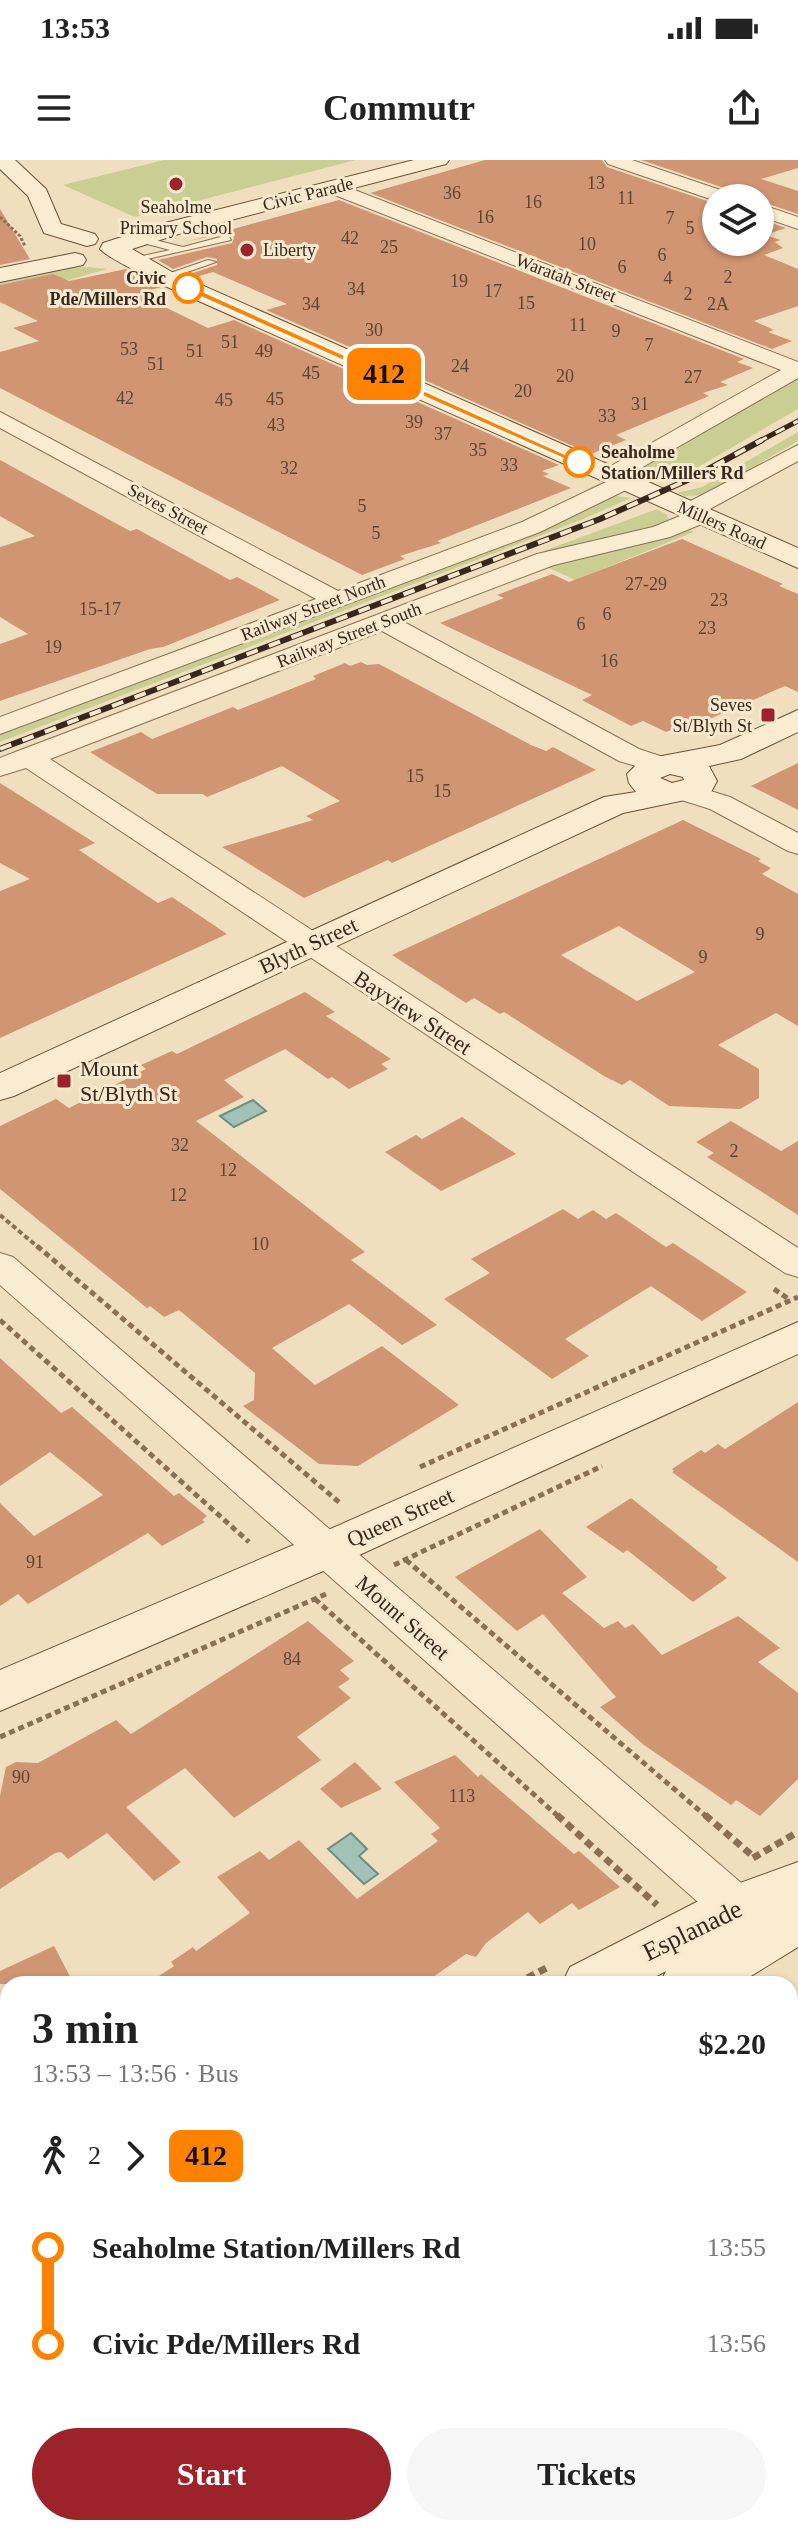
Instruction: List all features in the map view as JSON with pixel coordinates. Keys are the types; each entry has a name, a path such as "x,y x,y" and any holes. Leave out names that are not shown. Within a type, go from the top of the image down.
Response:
{"main road":[{"name":"Millers Road","path":"3,160 38,194 52,228 82,250 164,277 798,559"},
{"name":"Civic Parade","path":"0,274 82,250 439,160"},
{"path":"29,223 54,256 82,250"},
{"name":"Civic Parade","path":"136,249 177,227"},
{"name":"Millers Road","path":"82,250 104,255 111,249 136,249 164,277"},
{"name":"Civic Parade","path":"0,274 36,260 50,250"},
{"name":"Blyth Street","path":"0,1088 616,804 643,801 672,778 723,762 730,752 798,720"},
{"name":"Queen Street","path":"0,1691 312,1536 798,1337"},
{"name":"Esplanade","path":"607,1976 771,1900"},
{"name":"Esplanade","path":"696,1976 771,1900"}],"street":[{"path":"614,160 702,190"},
{"name":"Waratah Street","path":"334,188 798,369"},
{"path":"774,215 798,223"},
{"name":"Railway Street North","path":"0,726 531,527 617,479 798,369"},
{"name":"Seves Street","path":"0,419 335,599"},
{"name":"Railway Street South","path":"14,762 554,556 652,534 695,513 798,452"},
{"path":"385,622 798,845"},
{"name":"Bayview Street","path":"14,762 311,944 798,1265"},
{"name":"Mount Street","path":"0,1265 312,1536 771,1900"}],"lane":[{"path":"136,249 183,250 228,238 210,230 202,220"},
{"path":"136,249 183,250 211,262 164,277"}],"path":[{"path":"0,217 20,236 25,246"},
{"path":"0,1215 340,1503"},
{"path":"412,1470 798,1297"},
{"path":"0,1320 249,1542"},
{"path":"234,1548 249,1542 312,1536 340,1503 354,1496"},
{"path":"406,1560 771,1900"},
{"path":"315,1599 661,1909"}],"green space":[{"path":"164,160 356,160 135,217 63,185"},
{"path":"55,269 107,269 30,291 11,282 0,285 0,281"},
{"path":"798,378 798,409 679,478 669,475 652,483 640,471 642,467"},
{"path":"798,432 798,441 704,495 685,496 677,493 702,487"},
{"path":"609,495 631,498 581,520 0,742 0,734"},
{"path":"657,509 666,514 670,521 632,535 541,552"},
{"path":"687,529 694,532 575,580 547,567 405,621 534,568"}],"water":[{"path":"253,1100 266,1111 234,1127 220,1116"},
{"path":"351,1833 367,1849 359,1856 378,1874 364,1884 328,1849"}],"building":[{"path":"485,160 602,160 607,167 702,199 702,256 766,256 798,269 798,306 754,321 774,330 768,332 792,341 772,349 370,193"},
{"path":"641,160 798,160 798,168 761,179 798,191 798,214 774,206 774,184 712,184"},
{"path":"339,200 744,359 737,362 753,368 720,382 728,385 703,393 709,396 616,435 626,440 591,454 266,310 287,304 213,272 193,278 187,275 217,265 217,259 207,257 173,269 158,260 232,243 234,238 227,232 182,243"},
{"path":"0,209 30,259 0,265"},
{"path":"774,224 786,228 774,232"},
{"path":"774,238 781,240 775,242 783,248 774,251"},
{"path":"126,269 161,287 138,294 208,328 234,320 559,465 542,471 549,474 543,476 571,488 437,541 441,543 400,556 405,559 362,575 0,388 0,352 39,341 13,328 38,321 0,302 0,285 53,274 69,281"},
{"path":"0,460 130,531 137,529 230,580 237,577 280,600 163,647 0,701 0,644 28,634 0,617 0,547 35,536 0,516"},
{"path":"682,539 783,584 779,586 798,594 798,692 785,686 684,730 678,727 666,732 643,721 631,726 582,700 592,695 440,623 504,598 497,595 552,574 569,582"},
{"path":"361,662 379,664 531,745 546,751 553,747 596,770 392,863 388,860 304,898 222,847 313,820 306,816 340,801 282,766 207,797 203,794 157,794 90,752 141,732 152,739 233,707 238,710 316,679 313,676 345,663 350,666"},
{"path":"798,763 798,810 751,786"},
{"path":"0,783 95,843 79,850 158,903 172,897 227,934 0,1038 0,891 30,879 0,863"},
{"path":"683,820 761,859 758,861 771,868 762,874 798,894 798,1026 776,1013 718,1045 759,1069 759,1098 740,1109 669,1106 630,1080 622,1085 604,1076 504,1012 500,1014 474,998 466,1003 392,955","holes":["619,926 695,972 637,1001 561,955"]},
{"path":"305,992 335,1012 326,1016 391,1059 381,1064 388,1069 349,1089 332,1077 328,1079 285,1049 224,1080 244,1097 196,1121 365,1252 351,1260 437,1325 402,1345 349,1304 272,1348 315,1385 382,1346 459,1405 358,1466 319,1464 243,1406 254,1400 255,1373 179,1310 164,1317 150,1306 147,1308 0,1189 0,1126 56,1099 69,1108 146,1069 141,1065 172,1051 177,1054"},
{"path":"462,1117 516,1154 441,1191 385,1152 416,1135 422,1139"},
{"path":"731,1121 781,1151 798,1141 798,1215 707,1157 714,1153 696,1142"},
{"path":"563,1209 578,1219 593,1210 606,1219 616,1213 666,1247 673,1243 747,1292 702,1321 651,1286 565,1339 589,1356 552,1379 444,1299 490,1273 471,1259"},
{"path":"0,1358 61,1413 72,1407 174,1496 179,1493 207,1516 202,1520 205,1522 162,1546 148,1533 28,1604 18,1594 0,1606 0,1503 34,1536 103,1495 50,1452 0,1486"},
{"path":"798,1402 798,1562 672,1472 672,1469 701,1450 705,1453 718,1444 725,1449"},
{"path":"631,1498 718,1567 716,1569 727,1578 693,1602 627,1550 623,1553 586,1527"},
{"path":"540,1529 587,1577 562,1593 604,1628 618,1621 625,1628 633,1624 662,1655 738,1616 780,1648 758,1662 798,1693 798,1779 760,1816 736,1800 731,1805 644,1745 600,1707 616,1697 543,1614 517,1631 455,1577"},
{"path":"308,1621 354,1661 340,1670 350,1679 338,1687 351,1698 297,1737 321,1760 234,1818 185,1768 126,1807 181,1862 154,1881 107,1833 68,1859 61,1852 55,1853 0,1889 0,1796 6,1767 16,1762 38,1763 116,1720 131,1734"},
{"path":"455,1755 574,1854 579,1851 620,1887 579,1910 572,1903 540,1924 528,1912 486,1943 476,1957 466,1954 434,1976 159,1976 174,1966 171,1962 193,1947 196,1951 250,1913 217,1877 260,1851 269,1860 299,1840 357,1899 438,1841 431,1834 440,1828 394,1782"},
{"path":"355,1762 382,1789 341,1808 320,1789"},
{"path":"54,1946 70,1976 0,1976 0,1971"}],"railway":[{"path":"758,442 798,421"},
{"path":"0,749 600,519 692,478 762,440"}],"bus line":[{"name":"412","path":"188,288 579,462"}],"place":[{"name":"Seaholme Primary School","path":"176,184"},
{"name":"Liberty","path":"247,250"},
{"name":"Civic Pde/Millers Rd","path":"188,288"},
{"name":"Seaholme Station/Millers Rd","path":"579,462"},
{"name":"Seves St/Blyth St","path":"768,715"},
{"name":"Mount St/Blyth St","path":"64,1081"}]}
